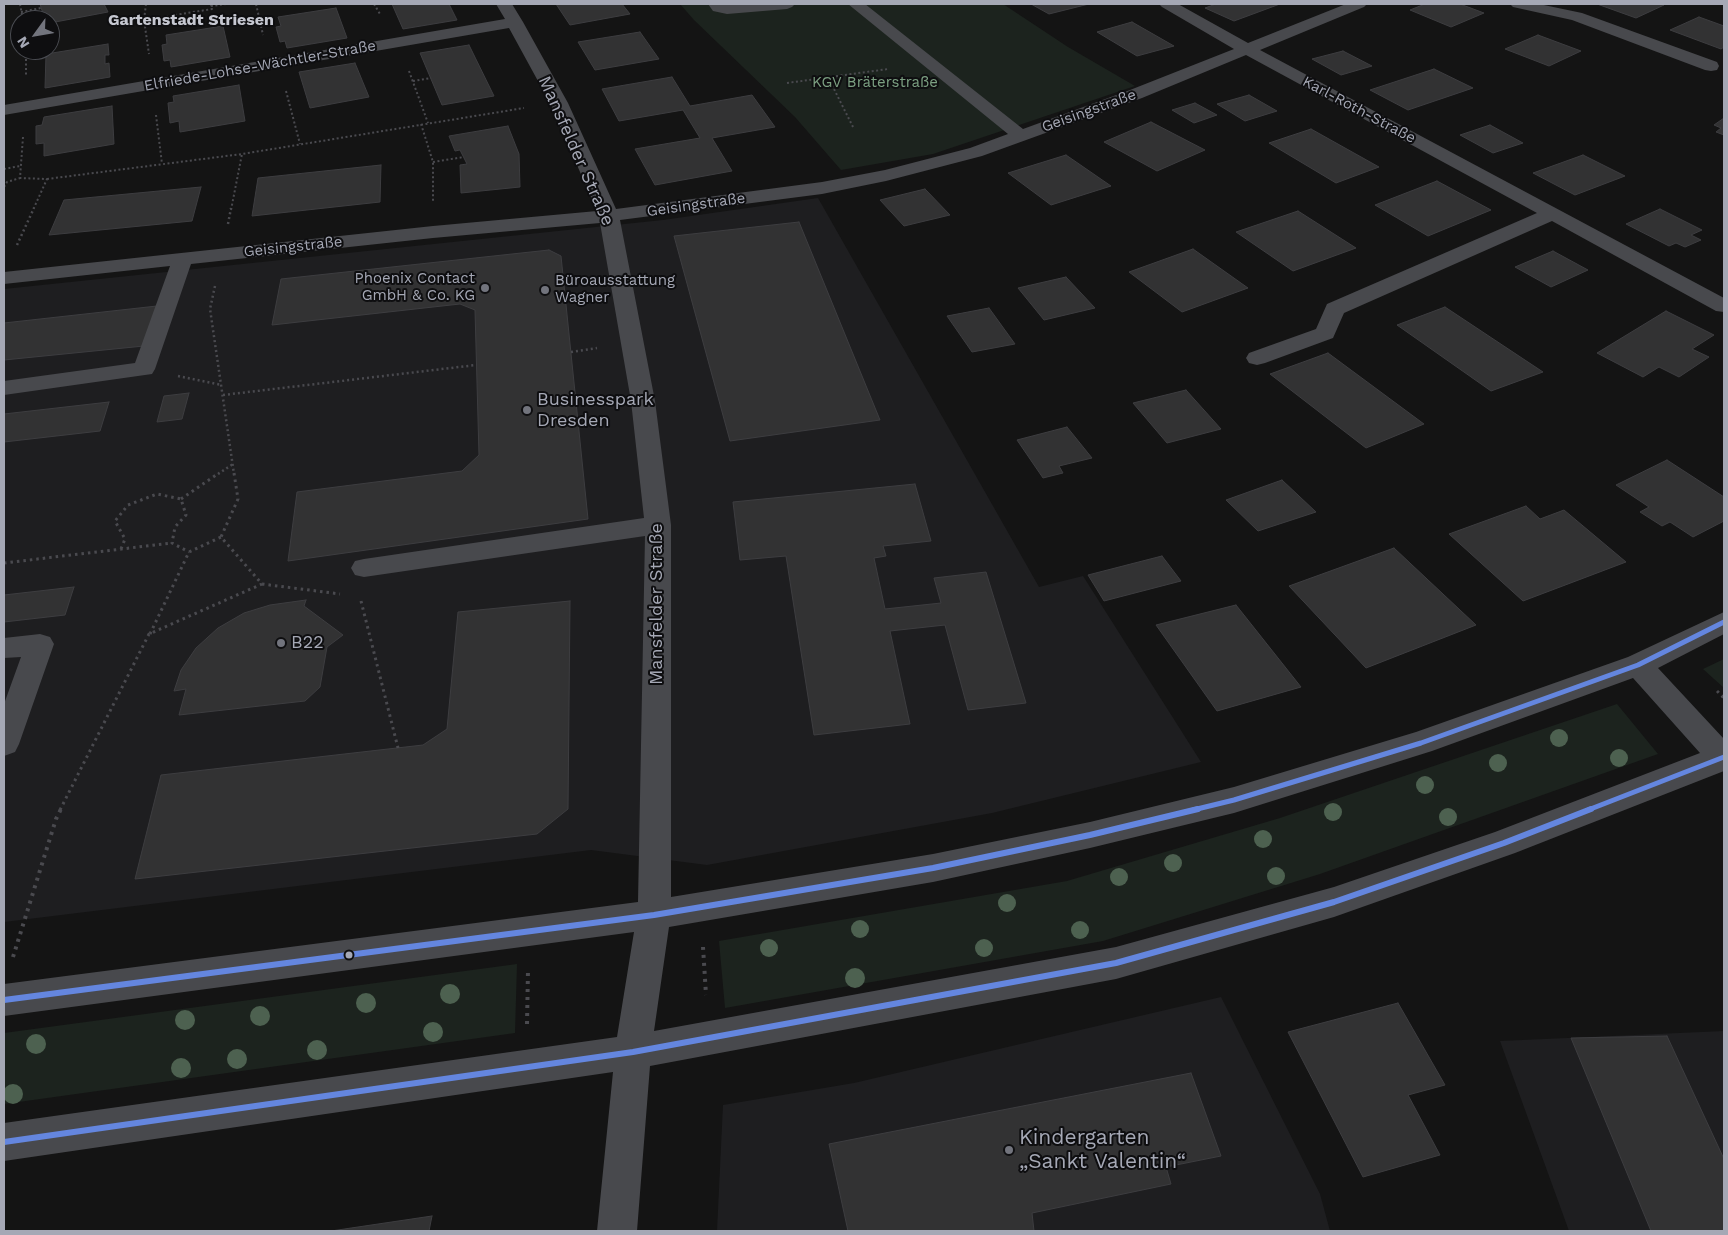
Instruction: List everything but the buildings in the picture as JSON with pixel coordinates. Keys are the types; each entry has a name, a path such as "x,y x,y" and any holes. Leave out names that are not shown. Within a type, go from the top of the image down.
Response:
{"street":[{"name":"Mansfelder Straße","path":"504,4 516,22 559,103 609,216 643,401 658,525 654,916 633,1052 617,1231"},
{"path":"716,4 718,8 727,9 787,4"},
{"path":"856,4 1021,136"},
{"name":"Karl-Roth-Straße","path":"1167,4 1724,306"},
{"name":"Geisingstraße","path":"4,278 432,232 609,216 822,188 976,152 1136,94 1359,4"},
{"path":"1518,4 1576,16 1711,66"},
{"name":"Elfriede-Lohse-Wächtler-Straße","path":"4,110 516,22"},
{"path":"1258,358 1325,333 1335,309 1552,214"},
{"path":"4,388 144,369 183,258"},
{"path":"364,568 658,525"},
{"path":"4,1000 654,916 933,868 1090,835 1234,800 1421,743 1638,665 1724,622"},
{"path":"4,648 40,644 4,744"},
{"path":"4,1142 633,1052 1116,963 1342,898 1504,843 1724,758 1638,665"}],"path":[{"path":"146,4 144,20 162,164"},
{"path":"144,20 212,9 211,6 226,4"},
{"path":"256,4 264,37"},
{"path":"31,10 41,8"},
{"path":"399,43 428,123"},
{"path":"20,178 26,60"},
{"path":"278,63 300,144"},
{"path":"788,83 930,63"},
{"path":"413,81 431,78"},
{"path":"828,78 854,127"},
{"path":"4,187 6,182 20,178 48,179 242,154 559,103"},
{"path":"421,124 433,162 432,232"},
{"path":"222,254 242,154"},
{"path":"433,162 464,157"},
{"path":"4,169 20,166"},
{"path":"16,249 48,179"},
{"path":"12,958 56,819 189,552 221,537 238,499 210,309 216,284"},
{"path":"223,395 476,365"},
{"path":"144,369 222,385"},
{"path":"121,549 125,539 115,522 128,505 157,494 181,499 233,464"},
{"path":"172,543 176,527 186,515 181,499"},
{"path":"221,537 262,584"},
{"path":"4,563 172,543 189,552"},
{"path":"149,634 262,584 350,596"},
{"path":"360,597 398,748"},
{"path":"701,907 708,1038"},
{"path":"527,1067 528,931"}],"shaded area":[{"path":"818,198 1039,587 1083,576 1201,762 992,813 707,865 591,850 4,922 4,289 663,220"},
{"name":"Kindergarten „Sankt Valentin“","path":"1221,997 1320,1194 1330,1231 717,1231 723,1105 854,1083"},
{"path":"1724,1031 1724,1231 1569,1231 1500,1041"}],"green space":[{"name":"KGV Bräterstraße","path":"680,4 1003,4 1068,47 1135,86 933,154 841,170 795,117 694,20"},
{"path":"1724,659 1724,688 1703,669"},
{"path":"1617,704 1658,754 1320,874 1103,941 725,1008 719,941 1067,881 1280,818"},
{"path":"517,964 515,1033 4,1104 4,1033"}],"transit line":[{"path":"4,1000 654,915 933,868 1090,835 1234,800 1421,743 1638,665 1724,622"},
{"path":"4,1142 633,1052 1116,963 1334,902 1504,843 1724,757"}],"place":[{"name":"Phoenix Contact GmbH & Co. KG","path":"485,288"},
{"name":"Büroausstattung Wagner","path":"545,290"},
{"name":"Businesspark Dresden","path":"527,410"},
{"name":"B22","path":"281,643"},
{"name":"Kindergarten „Sankt Valentin“","path":"1009,1150"}],"district":[{"name":"Gartenstadt Striesen","path":"191,20"}]}
